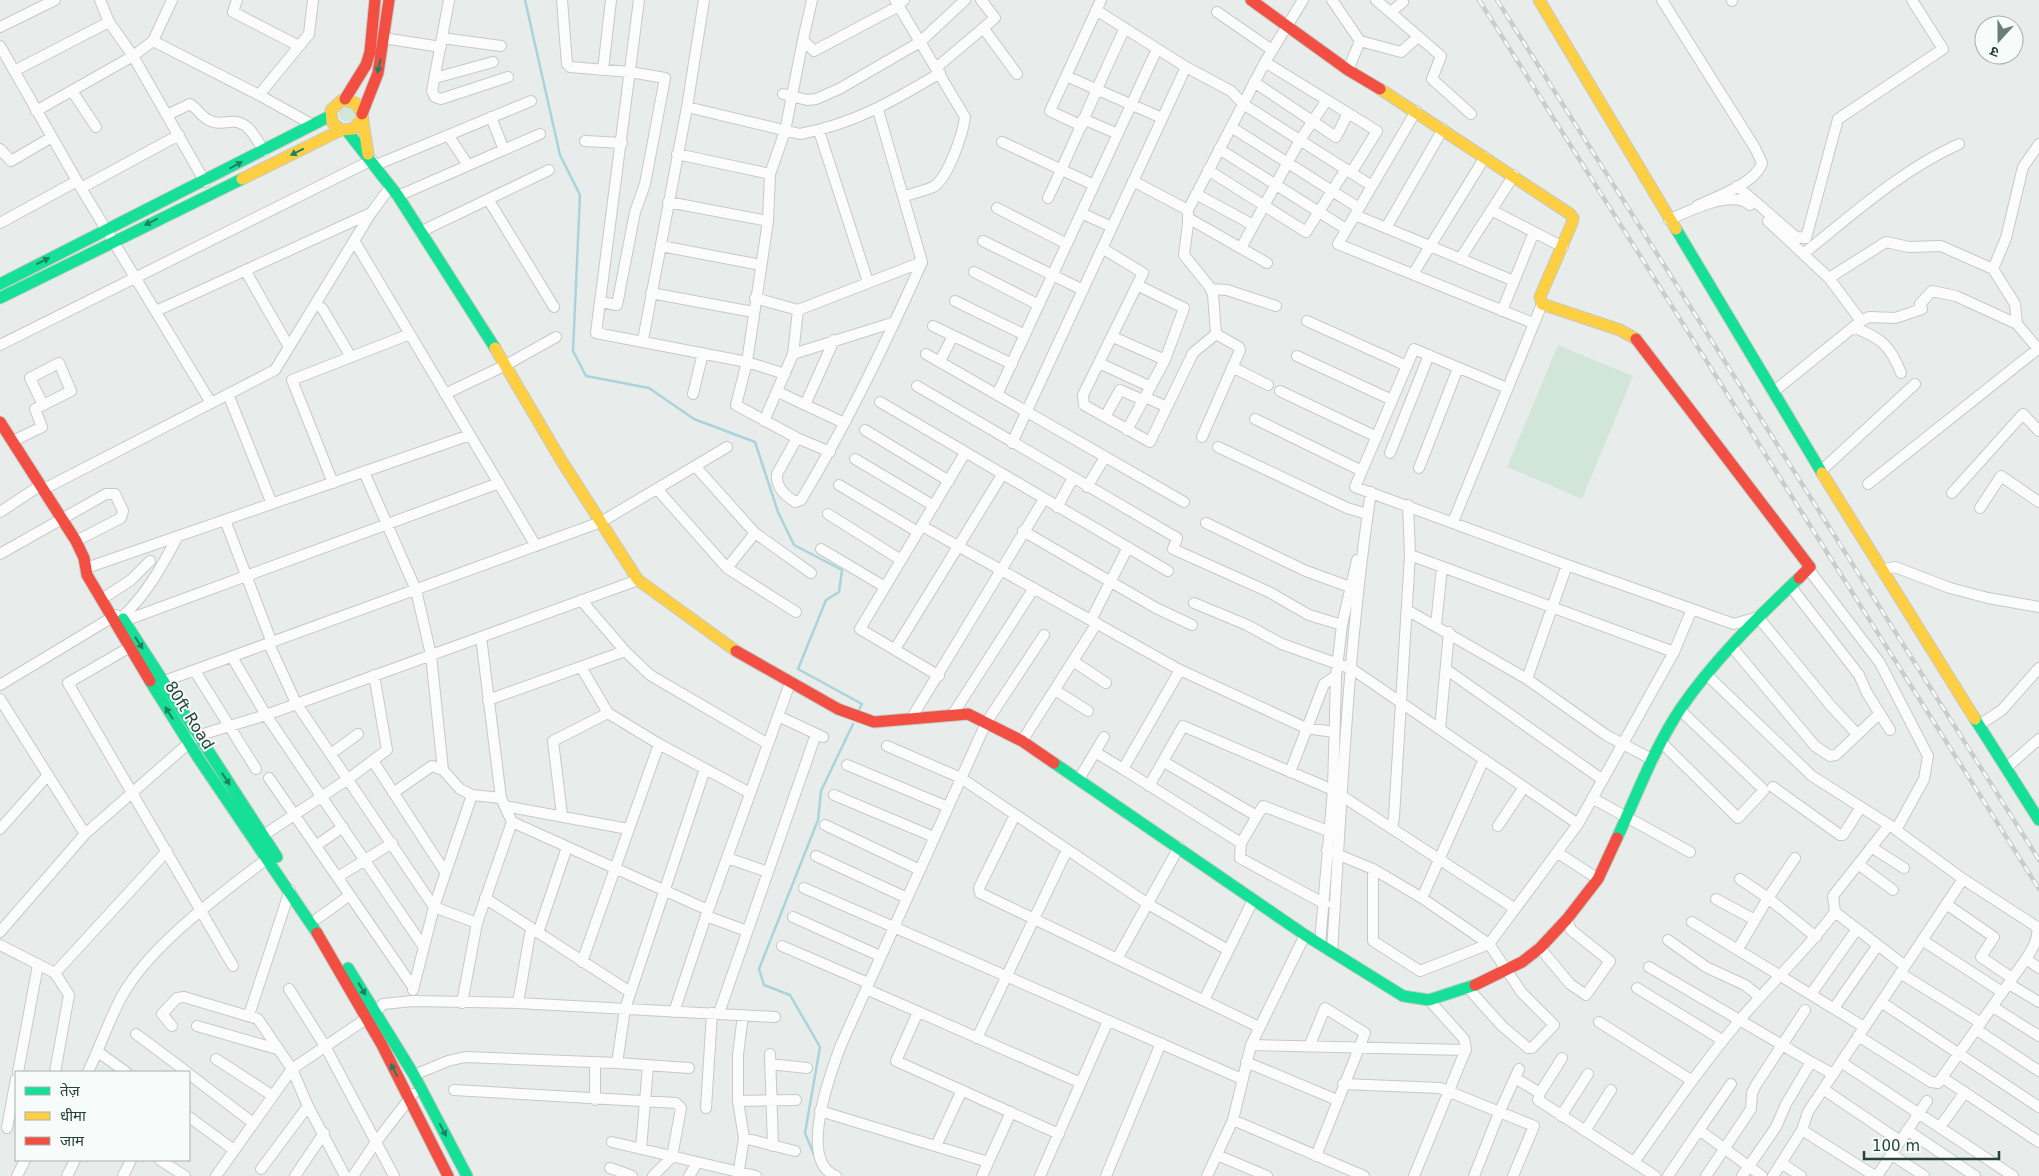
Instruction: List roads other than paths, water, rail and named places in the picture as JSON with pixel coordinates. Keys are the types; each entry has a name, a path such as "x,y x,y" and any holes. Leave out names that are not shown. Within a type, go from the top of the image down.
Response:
{"main road":[{"path":"0,284 106,229 205,182 330,116 334,105 345,99 366,65 370,52 375,0"},
{"path":"0,298 112,241 344,131 353,129 371,96 380,62 388,0"},
{"path":"330,116 336,127 344,131 372,160 398,196 506,365 561,460 638,580 738,653 838,710 874,722 968,714 1022,741 1305,935 1403,996 1429,1000 1468,988 1505,970 1540,948 1567,920 1598,880 1653,760 1680,710 1706,674 1758,617 1809,570 1808,565 1636,339 1620,330 1542,304 1540,298 1563,247 1572,223 1572,216 1514,175 1416,111 1348,70 1287,24 1251,0"},
{"path":"1539,0 1669,220 1881,570 2039,820"},
{"path":"345,99 356,103 372,160"},
{"name":"80ft Road","path":"0,422 76,541 88,562 87,575 119,617 130,647 371,1015"},
{"path":"88,562 108,594 119,617 162,682 192,739 264,834 318,918 371,1015 409,1098 448,1176"},
{"path":"371,1015 414,1076 467,1176"}],"street":[{"path":"0,27 55,0"},
{"path":"100,0 110,22 132,56 205,182"},
{"path":"36,111 132,56 153,41 172,0"},
{"path":"237,0 233,12 300,46"},
{"path":"259,95 309,34 313,0"},
{"path":"449,0 432,91 435,97 440,99 508,77"},
{"path":"562,0 568,66 630,72 665,78 645,184 635,212 617,304 600,302"},
{"path":"603,70 611,0"},
{"path":"640,0 596,333 643,340 747,362 785,374"},
{"path":"643,340 676,154 687,107 704,0"},
{"path":"812,0 788,96 784,132 770,174 768,221 762,265 755,298 747,362 736,405 797,438 830,452"},
{"path":"788,96 806,100 821,97 868,73 920,42 965,0"},
{"path":"687,107 784,132 800,134 819,130 878,110 938,71 995,18 981,0"},
{"path":"1101,0 1050,111 1118,134"},
{"path":"1216,334 1211,289 1184,255 1188,214 1208,170 1254,82 1303,0"},
{"path":"1332,0 1360,41 1401,52 1418,37"},
{"path":"1376,0 1441,56 1432,79 1471,114"},
{"path":"1391,12 1403,2 1402,0"},
{"path":"1662,0 1755,148 1762,163 1760,170 1752,178 1669,220"},
{"path":"1737,186 1796,238 1806,238 1838,119 1943,49 1912,0"},
{"path":"803,40 814,51 899,2 920,42 966,117 963,132 950,164 935,186 903,197"},
{"path":"1096,10 1186,67 1231,91 1243,104 1372,186"},
{"path":"1217,12 1272,50"},
{"path":"14,72 110,22"},
{"path":"1048,198 1083,122 1095,90 1125,28"},
{"path":"984,29 1017,74"},
{"path":"383,38 501,46"},
{"path":"153,41 313,125"},
{"path":"1348,70 1360,41"},
{"path":"0,46 133,277 156,311 211,403"},
{"path":"997,394 1157,49"},
{"path":"435,78 493,62"},
{"path":"1208,170 1306,232 1332,191 1377,131 1265,62"},
{"path":"1012,443 1186,67"},
{"path":"1066,76 1162,118"},
{"path":"1254,82 1336,137 1348,113"},
{"path":"72,90 96,127"},
{"path":"0,345 133,277 372,160 448,135 531,100"},
{"path":"1241,248 1300,140 1327,100"},
{"path":"167,115 190,104 207,119 215,122 238,122 247,126 264,151"},
{"path":"797,438 776,479 783,494 795,502 801,500 830,452 895,322 922,262 878,110"},
{"path":"1416,111 1338,244 1533,323"},
{"path":"491,117 504,150"},
{"path":"1231,127 1332,191 1357,212 1386,228 1514,281"},
{"path":"1386,228 1443,129"},
{"path":"819,130 868,282"},
{"path":"398,196 540,134"},
{"path":"0,223 178,135"},
{"path":"448,135 468,166"},
{"path":"0,149 11,161 52,138"},
{"path":"585,141 622,143"},
{"path":"1002,142 1094,185"},
{"path":"1803,254 1929,158 1958,144"},
{"path":"1993,269 2006,238 2023,167 2039,144"},
{"path":"1219,149 1346,229"},
{"path":"676,154 770,174"},
{"path":"1413,274 1485,157"},
{"path":"420,232 549,170"},
{"path":"1460,259 1514,175"},
{"path":"1133,181 1267,263"},
{"path":"0,512 42,487 274,370 355,242 371,213 391,186"},
{"path":"1196,194 1253,226"},
{"path":"1697,206 1740,198 1829,278 1857,324 1885,344 1902,373"},
{"path":"488,199 554,307"},
{"path":"668,202 768,221"},
{"path":"997,208 1067,244"},
{"path":"1491,210 1563,247"},
{"path":"156,311 371,213"},
{"path":"1081,213 1112,227"},
{"path":"1502,311 1534,232"},
{"path":"983,241 1083,290"},
{"path":"355,242 536,546"},
{"path":"1829,278 1886,242 1909,247 1941,246 1993,269 2015,304 2017,324"},
{"path":"661,246 762,265"},
{"path":"1102,248 1143,273 1082,401 1084,405 1150,442 1193,353 1216,334"},
{"path":"755,298 798,310 922,262"},
{"path":"245,270 289,347"},
{"path":"974,272 1039,304"},
{"path":"1127,430 1165,360 1184,308 1137,285"},
{"path":"1211,289 1233,292 1276,306"},
{"path":"1773,392 1857,324 1869,317 1895,318 1922,309 1920,304 1932,291 1956,296 2017,324 2039,349 1868,484"},
{"path":"651,294 753,312"},
{"path":"955,301 1025,334"},
{"path":"1453,522 1542,304"},
{"path":"322,308 351,357"},
{"path":"764,421 793,354 798,310"},
{"path":"1306,321 1407,366"},
{"path":"793,354 895,322"},
{"path":"933,326 1012,364"},
{"path":"333,482 292,380 410,334"},
{"path":"1202,437 1240,348 1216,334"},
{"path":"940,362 953,336"},
{"path":"445,394 506,365 556,337"},
{"path":"1113,337 1165,360"},
{"path":"805,405 834,340"},
{"path":"1507,388 1414,349 1355,487 1734,624 1758,617 1831,706 1858,734"},
{"path":"693,394 704,353"},
{"path":"926,354 1184,502"},
{"path":"1297,356 1392,400"},
{"path":"1390,453 1429,356"},
{"path":"1099,363 1150,387"},
{"path":"1232,367 1268,385"},
{"path":"1419,468 1458,368"},
{"path":"1822,470 1915,384"},
{"path":"917,386 1176,538 1173,549 1269,592 1309,615 1342,625"},
{"path":"1105,416 1120,390 1167,407"},
{"path":"1280,391 1318,407 1325,413 1377,437"},
{"path":"778,392 844,423"},
{"path":"228,394 272,504"},
{"path":"880,402 1168,571"},
{"path":"12,441 42,426 35,409 43,405"},
{"path":"1952,493 2023,414 2039,431"},
{"path":"1255,419 1362,471"},
{"path":"865,430 949,481"},
{"path":"88,562 178,536 470,435"},
{"path":"162,682 601,522 727,447"},
{"path":"1218,447 1347,508 1367,514"},
{"path":"939,676 860,629 965,453"},
{"path":"1087,487 1105,456"},
{"path":"855,459 934,506"},
{"path":"695,466 755,533 811,573"},
{"path":"364,472 416,590 430,655 443,770"},
{"path":"895,650 1002,475"},
{"path":"1980,508 2002,476 2039,502"},
{"path":"1057,507 1073,478"},
{"path":"119,617 246,577 499,483"},
{"path":"840,485 920,529 958,546 1180,670 1306,728 1334,732"},
{"path":"657,489 727,568 796,612"},
{"path":"1332,951 1352,669 1364,536 1371,492"},
{"path":"0,554 106,494 115,494 123,511 121,518 76,541"},
{"path":"912,719 1044,499"},
{"path":"1392,828 1410,555 1408,505"},
{"path":"828,514 902,560"},
{"path":"225,520 270,643 296,703 332,753 434,907 477,923"},
{"path":"1206,523 1306,570 1350,587"},
{"path":"1024,531 1156,608 1192,625"},
{"path":"727,568 755,533"},
{"path":"0,685 119,617 139,601 155,580 178,536"},
{"path":"1320,944 1325,904 1328,831 1333,790 1336,676 1342,625 1364,536"},
{"path":"1022,741 1073,661 1094,621 1128,547"},
{"path":"821,549 885,587"},
{"path":"1410,555 1674,652"},
{"path":"108,594 131,580 150,561"},
{"path":"1527,679 1567,565"},
{"path":"1436,625 1442,567"},
{"path":"1881,570 1895,567 1950,588 1988,598 2039,607"},
{"path":"1634,1162 1691,1080 1722,1040 1816,937 1835,912 1833,896 1871,847 1893,828 1924,779 1928,756 1880,663 1809,570"},
{"path":"0,932 85,834 133,794 192,739 638,580"},
{"path":"1791,587 1859,675 1879,714 1890,730"},
{"path":"953,714 1034,588"},
{"path":"581,600 625,651 650,675 768,744"},
{"path":"1194,602 1255,628 1282,644 1352,669 1578,824"},
{"path":"1373,869 1373,941 1420,971 1489,944 1578,824 1674,652 1692,609"},
{"path":"1407,610 1449,632 1527,679 1623,745 1653,760"},
{"path":"1440,729 1447,670 1449,632"},
{"path":"836,1176 826,1169 818,1154 820,1110 823,1095 841,1045 986,723 1044,635"},
{"path":"481,637 503,802 512,822 664,890 707,913 747,931"},
{"path":"130,647 68,683 233,966"},
{"path":"1732,647 1820,750 1834,756 1879,714"},
{"path":"488,700 625,651"},
{"path":"232,657 266,714 423,946"},
{"path":"1073,661 1106,683"},
{"path":"580,667 608,713 659,744 750,793"},
{"path":"1979,725 2002,710 2039,668"},
{"path":"1123,769 1180,670"},
{"path":"1447,670 1602,780"},
{"path":"195,671 228,727 256,769"},
{"path":"1692,922 1834,1008 1861,1032 1931,1082 1938,1083 2026,959 2038,938 2037,928 1963,879 1893,828 1812,776 1706,674"},
{"path":"264,834 321,797 387,750 374,675"},
{"path":"1290,772 1324,684 1336,676"},
{"path":"674,1012 707,913 790,683"},
{"path":"1055,690 1088,711"},
{"path":"2,707 85,834"},
{"path":"1662,743 1738,818 1764,790 1680,710"},
{"path":"562,815 553,741 608,713"},
{"path":"706,1108 716,1013 820,736 778,716"},
{"path":"1149,786 1183,726 1333,790"},
{"path":"332,753 358,734"},
{"path":"1080,779 1104,737"},
{"path":"2006,768 2039,739"},
{"path":"582,962 659,744"},
{"path":"886,746 961,778 1148,904 1228,950"},
{"path":"1095,752 1241,843"},
{"path":"1422,898 1484,759"},
{"path":"373,761 445,872"},
{"path":"1164,762 1255,815"},
{"path":"847,765 948,807"},
{"path":"393,793 432,766 443,770 460,789 472,796 628,829"},
{"path":"618,1063 624,1009 705,769"},
{"path":"0,829 48,775"},
{"path":"269,778 317,845 413,987"},
{"path":"1773,786 1840,835 1847,831 1861,807"},
{"path":"1498,826 1524,787"},
{"path":"834,795 934,837"},
{"path":"413,1001 413,987 434,907 472,796"},
{"path":"1342,796 1440,858 1514,908"},
{"path":"1592,798 1690,852"},
{"path":"1325,904 1240,858 1241,843 1260,807 1266,806 1328,831"},
{"path":"1015,815 978,888 980,893 1260,1027"},
{"path":"462,1003 477,923 512,822"},
{"path":"825,824 920,870"},
{"path":"317,845 343,827"},
{"path":"338,877 392,843"},
{"path":"518,1003 534,930 567,846"},
{"path":"1118,959 1179,847"},
{"path":"1871,847 1904,868"},
{"path":"978,1038 1067,850"},
{"path":"1327,850 1373,869 1422,898 1489,944 1522,993 1555,1023 1545,1036 1532,1048 1528,1048 1511,1035 1468,988"},
{"path":"55,973 167,851"},
{"path":"1558,853 1598,880"},
{"path":"816,856 907,898"},
{"path":"88,1071 122,995 144,964 201,909 268,858"},
{"path":"727,858 768,872"},
{"path":"1738,949 1754,920 1795,858"},
{"path":"1858,864 1893,890"},
{"path":"1740,879 1768,898 1816,937"},
{"path":"1773,1176 1802,1130 1808,1112 1963,879"},
{"path":"804,888 1242,1079"},
{"path":"249,1015 290,890"},
{"path":"318,918 350,894"},
{"path":"485,898 630,992"},
{"path":"1716,898 1754,920"},
{"path":"1204,1000 1252,900"},
{"path":"1946,904 1994,937 1981,957 2008,985"},
{"path":"1835,912 1878,945 1902,969 2039,1071"},
{"path":"793,917 880,956"},
{"path":"1540,948 1570,984 1586,995 1610,961 1571,930 1567,920"},
{"path":"1811,994 1857,929"},
{"path":"1207,1176 1233,1120 1251,1045 1305,935"},
{"path":"1668,940 1706,967 1749,987 1760,997"},
{"path":"1922,940 2039,1002"},
{"path":"0,945 55,973 69,995 55,1071"},
{"path":"1834,1008 1878,945"},
{"path":"782,946 918,1012 1081,1083"},
{"path":"2026,959 2039,968"},
{"path":"18,1071 38,964"},
{"path":"1649,967 1833,1074"},
{"path":"1637,988 1722,1040"},
{"path":"289,989 325,1046 394,1176"},
{"path":"172,1026 162,1014 177,998 184,997 258,1018 292,1069 308,1106 324,1133 345,1176"},
{"path":"1414,1176 1466,1050 1464,1039 1429,1000"},
{"path":"216,1176 292,1069 371,1015 383,1004 413,1001 518,1003 775,1017"},
{"path":"1881,1002 2039,1107"},
{"path":"1992,1007 2039,1036"},
{"path":"1309,1047 1326,1008 1365,1032 1316,1156"},
{"path":"1706,1176 1752,1109 1752,1093 1756,1084 1804,1010"},
{"path":"918,1012 896,1061 1059,1134"},
{"path":"738,1174 744,1138 738,1101 738,1055 743,1015"},
{"path":"1040,1176 1108,1021"},
{"path":"1599,1022 1691,1080"},
{"path":"197,1026 277,1049"},
{"path":"136,1034 185,1071"},
{"path":"1106,1176 1160,1043"},
{"path":"1251,1045 1466,1050"},
{"path":"98,1052 125,1071"},
{"path":"414,1076 448,1061 465,1057 618,1063 689,1068"},
{"path":"1562,1058 1540,1093 1538,1100 1655,1176"},
{"path":"216,1059 273,1096"},
{"path":"773,1146 770,1059 807,1068"},
{"path":"1246,1062 1337,1100"},
{"path":"1745,1172 1776,1127 1786,1104 1811,1062"},
{"path":"1841,1062 1920,1112 2013,1176"},
{"path":"595,1063 595,1100"},
{"path":"641,1149 648,1066"},
{"path":"1474,1176 1517,1073 1540,1093"},
{"path":"1561,1116 1588,1074"},
{"path":"190,1075 253,1123"},
{"path":"1943,1078 2039,1142"},
{"path":"7,1128 15,1084"},
{"path":"1343,1084 1450,1090 1499,1113 1534,1126 1512,1176"},
{"path":"1668,1176 1731,1084"},
{"path":"353,1176 409,1098 420,1087"},
{"path":"1823,1089 1900,1142"},
{"path":"454,1090 595,1100 676,1103 681,1108 672,1157 653,1176"},
{"path":"936,1146 962,1090"},
{"path":"1585,1131 1611,1090"},
{"path":"1940,1127 1965,1092"},
{"path":"738,1101 796,1100"},
{"path":"1802,1130 1876,1176 1927,1101"},
{"path":"262,1169 308,1106"},
{"path":"820,1110 988,1162"},
{"path":"982,1176 1011,1112"},
{"path":"190,1118 234,1150"},
{"path":"1233,1120 1364,1176"},
{"path":"1699,1130 1724,1149 1745,1172 1762,1176"},
{"path":"1907,1130 1975,1176"},
{"path":"295,1176 324,1133"},
{"path":"744,1138 796,1151"},
{"path":"612,1142 738,1174 756,1176"},
{"path":"1891,1154 1924,1176"},
{"path":"1217,1155 1268,1176"},
{"path":"17,1176 25,1161"},
{"path":"67,1176 74,1161"},
{"path":"123,1176 130,1161"},
{"path":"161,1161 178,1174"},
{"path":"689,1176 697,1163"},
{"path":"1781,1163 1801,1176"},
{"path":"610,1168 632,1176"}],"waterway":[{"path":"525,0 560,155 580,195 573,351 586,376 649,388 694,419 755,442 778,512 794,545 842,570 839,592 826,600 798,669 862,704 858,712"},
{"path":"815,1157 805,1133 820,1047 790,995 764,985 759,969 818,820 821,791 853,724"}],"railway":[{"path":"1479,0 2039,889"},
{"path":"1497,0 2039,860"}]}
